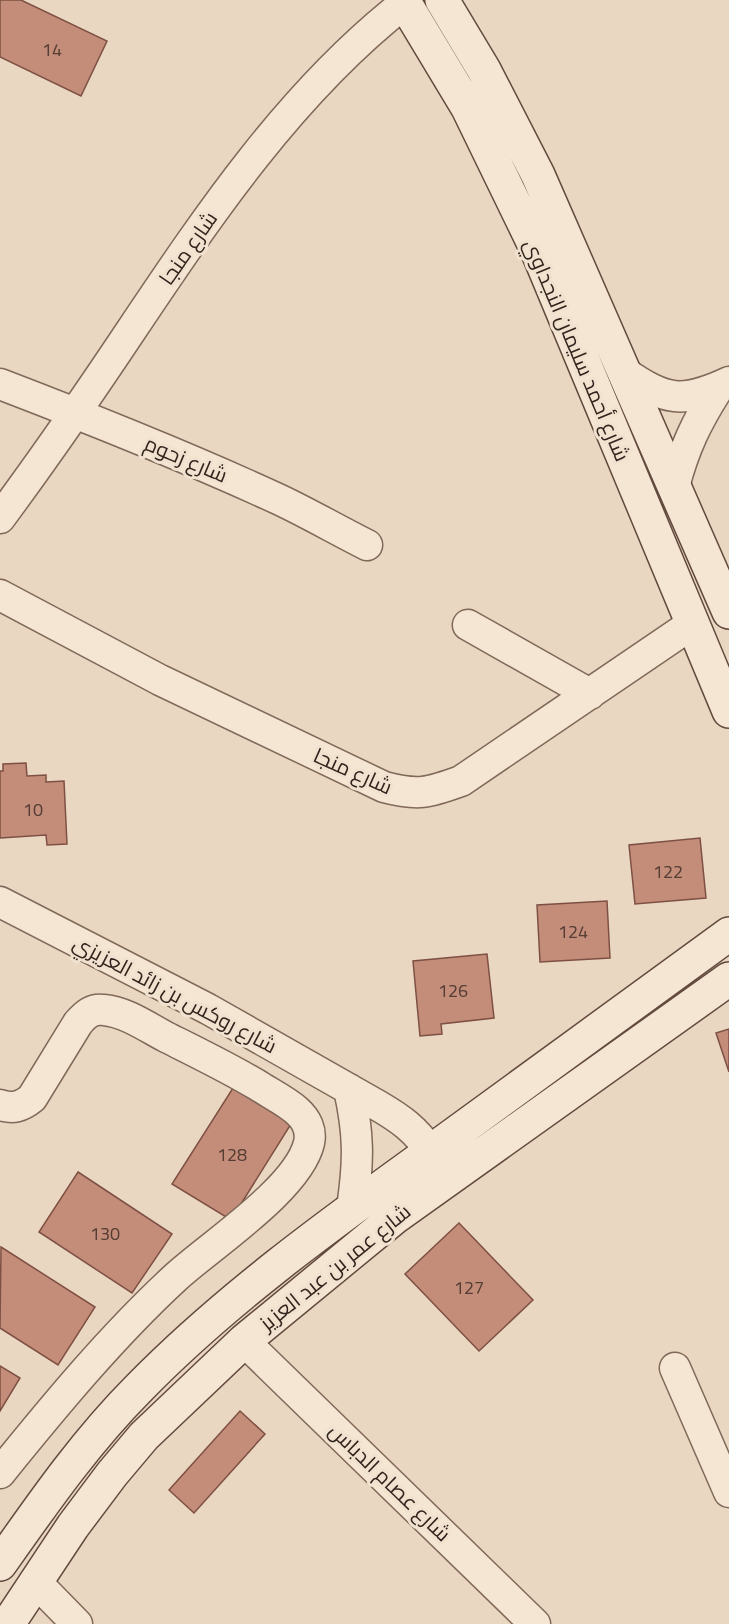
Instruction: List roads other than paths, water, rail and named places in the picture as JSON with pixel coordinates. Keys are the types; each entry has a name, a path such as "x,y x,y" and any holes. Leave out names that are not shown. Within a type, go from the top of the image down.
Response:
{"street":[{"name":"شارع أحمد سليمان النجداوي","path":"442,0 484,70 538,175 729,612"},
{"name":"شارع أحمد سليمان النجداوي","path":"404,1 468,108 537,250 729,711"},
{"name":"شارع منجا","path":"0,518 76,413 200,229 267,141 346,53 404,1"},
{"path":"624,372 646,387 669,395 689,397 724,385"},
{"name":"شارع زحوم","path":"0,384 76,413 279,500 367,545"},
{"path":"674,487 687,442 699,418 724,385"},
{"name":"شارع منجا","path":"0,595 160,680 384,788 408,794 430,793 461,781 692,624"},
{"path":"468,625 590,694"},
{"name":"شارع روكس بن زائد العزيزي","path":"0,902 208,1009 403,1120 419,1135 431,1152"},
{"name":"شارع عمر بن عبد العزيز","path":"0,1564 50,1494 103,1428 138,1388 184,1344 272,1270 352,1208 729,934"},
{"name":"شارع عمر بن عبد العزيز","path":"8,1624 35,1581 112,1474 144,1436 244,1341 395,1217 729,979"},
{"path":"0,1105 11,1108 23,1105 32,1098 78,1023 93,1010 104,1009 134,1020 264,1089 297,1110 306,1120 310,1131 309,1143 305,1152 288,1178 262,1205 176,1277 132,1322 50,1411 0,1473"},
{"path":"349,1089 358,1138 357,1175 352,1208"},
{"name":"شارع عصام الدباس","path":"244,1341 536,1624"},
{"path":"675,1368 729,1492"},
{"path":"35,1581 77,1624"}]}
